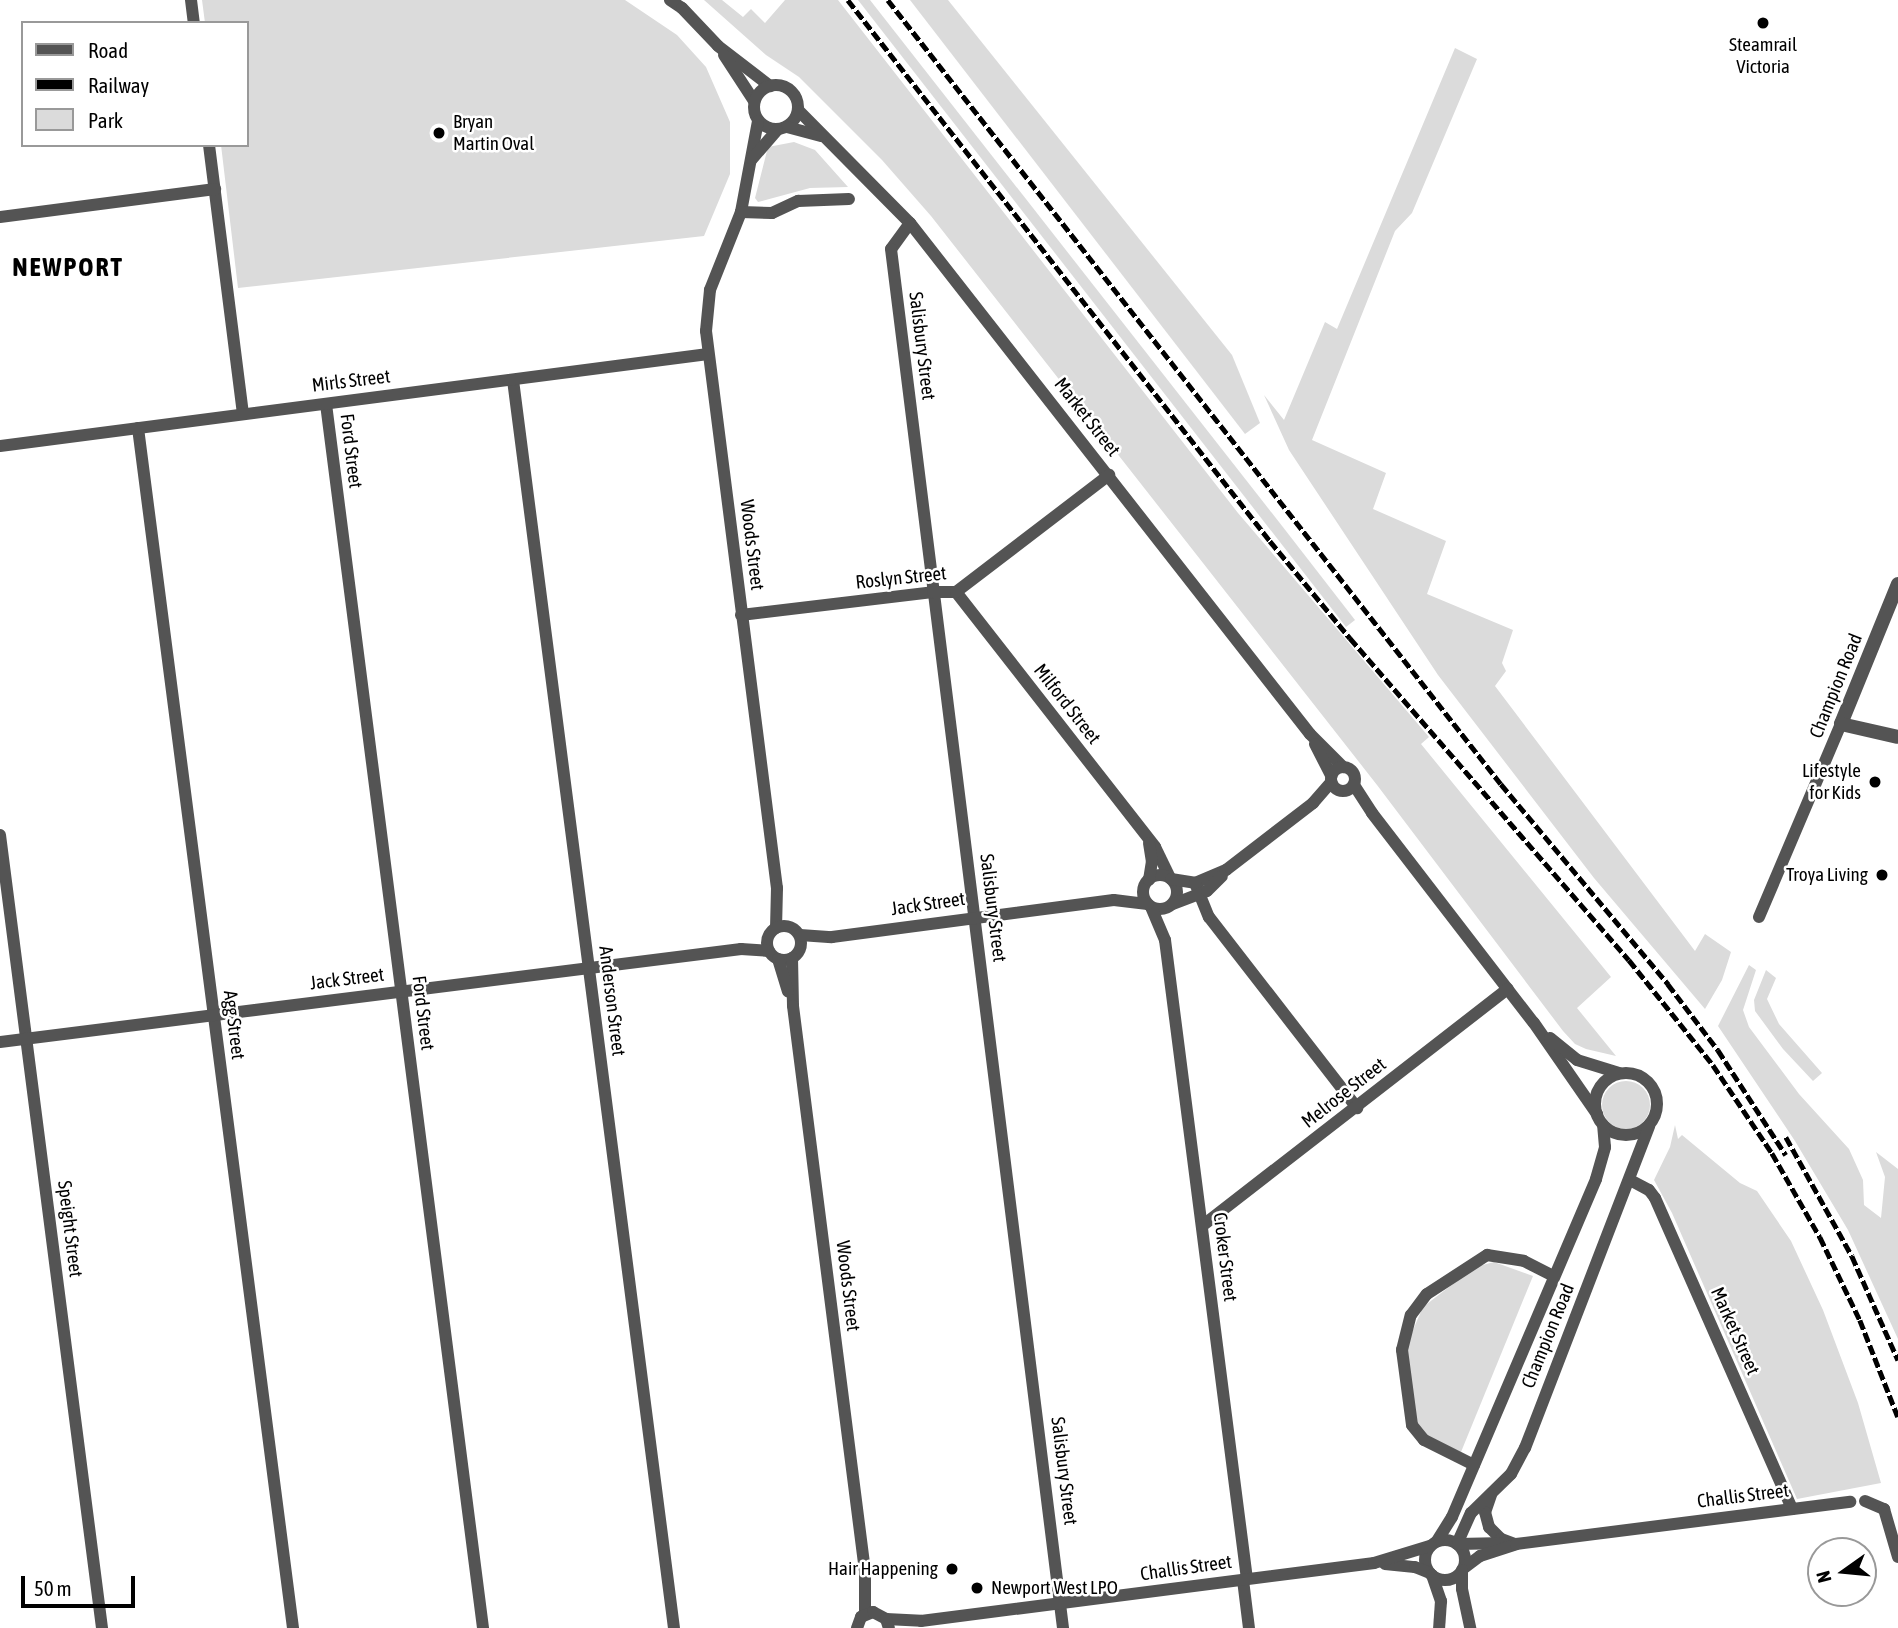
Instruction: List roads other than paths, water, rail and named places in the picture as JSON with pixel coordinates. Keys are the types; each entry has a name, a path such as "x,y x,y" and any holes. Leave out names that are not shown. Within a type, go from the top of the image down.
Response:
{"street":[{"path":"191,0 194,21"},
{"path":"670,0 718,46 770,86"},
{"path":"718,46 754,101 758,121 782,129 799,111 796,96 791,90 777,85 763,89 754,101"},
{"name":"Market Street","path":"799,111 910,223 1310,734 1343,767 1353,773 1340,785"},
{"name":"Woods Street","path":"758,121 741,212 710,290 706,311 708,354 782,927"},
{"name":"Market Street","path":"782,129 821,136"},
{"name":"Woods Street","path":"751,160 782,129"},
{"path":"209,147 243,414"},
{"path":"0,217 215,189"},
{"path":"741,212 772,213 799,201 849,199"},
{"name":"Salisbury Street","path":"910,223 891,249 1063,1628"},
{"name":"Mirls Street","path":"0,446 708,354"},
{"name":"Anderson Street","path":"513,380 674,1628"},
{"name":"Ford Street","path":"326,404 483,1628"},
{"name":"Agg Street","path":"138,428 293,1628"},
{"name":"Roslyn Street","path":"741,615 933,592 956,592 1109,475"},
{"name":"Champion Road","path":"1759,917 1898,584"},
{"name":"Milford Street","path":"956,592 1157,851 1170,878"},
{"path":"1841,724 1898,737"},
{"name":"Market Street","path":"1310,734 1340,785 1372,813 1534,1023 1600,1119"},
{"path":"1147,839 1152,862 1143,894 1150,906 1161,909 1196,889 1213,886 1226,870 1340,785 1336,769 1343,767"},
{"name":"Speight Street","path":"0,835 102,1628"},
{"path":"1147,881 1159,875 1196,889 1215,926 1357,1108"},
{"path":"1170,878 1177,892 1172,905"},
{"name":"Jack Street","path":"1114,900 1147,881"},
{"name":"Jack Street","path":"800,941 975,916 1114,900 1150,906"},
{"name":"Croker Street","path":"1165,940 1172,905"},
{"name":"Croker Street","path":"1150,906 1165,940 1249,1628"},
{"path":"782,927 800,941 777,952 782,927"},
{"name":"Jack Street","path":"0,1042 741,949 777,952"},
{"name":"Woods Street","path":"777,952 793,1006 872,1621"},
{"name":"Melrose Street","path":"1202,1226 1508,989"},
{"name":"Market Street","path":"1534,1023 1571,1056 1590,1066 1621,1074"},
{"path":"1621,1074 1642,1077 1654,1089 1658,1106 1649,1126 1640,1132 1626,1136 1612,1132 1600,1119 1599,1090 1608,1079 1621,1074"},
{"name":"Champion Road","path":"1434,1544 1452,1517 1600,1169 1605,1147 1600,1119"},
{"name":"Champion Road","path":"1458,1544 1471,1513 1511,1474 1525,1448 1649,1126"},
{"name":"Market Street","path":"1630,1180 1649,1190 1657,1201 1792,1509"},
{"path":"1474,1465 1424,1440 1412,1425 1402,1350 1411,1315 1427,1294 1487,1255 1524,1261 1553,1276"},
{"path":"1492,1493 1485,1508 1486,1520 1498,1536 1516,1544"},
{"path":"1865,1501 1884,1509 1898,1557"},
{"name":"Challis Street","path":"1458,1544 1516,1544 1850,1502"},
{"path":"1439,1628 1441,1601 1425,1560 1434,1544 1447,1540 1458,1544 1465,1555 1462,1589 1470,1628"},
{"name":"Challis Street","path":"844,1628 872,1621 921,1621 1374,1563 1434,1544"},
{"name":"Challis Street","path":"1463,1569 1478,1557 1516,1544"},
{"name":"Challis Street","path":"1374,1563 1415,1567 1431,1574"},
{"path":"1431,1574 1446,1580 1463,1569"},
{"name":"Challis Street","path":"903,1628 921,1621"}],"railway":[{"path":"848,0 1270,541 1350,638 1629,960 1713,1065 1772,1153 1820,1237 1860,1320 1898,1417"},
{"path":"888,0 1501,784 1668,984 1718,1050 1786,1155"},
{"path":"1786,1137 1852,1256 1898,1360"}],"place":[{"name":"Steamrail Victoria","path":"1763,23"},
{"name":"Bryan Martin Oval","path":"439,133"},
{"name":"Lifestyle for Kids","path":"1875,782"},
{"name":"Troya Living","path":"1882,875"},
{"name":"Hair Happening","path":"952,1569"},
{"name":"Newport West LPO","path":"977,1588"}],"district":[{"name":"NEWPORT","path":"68,268"}]}
